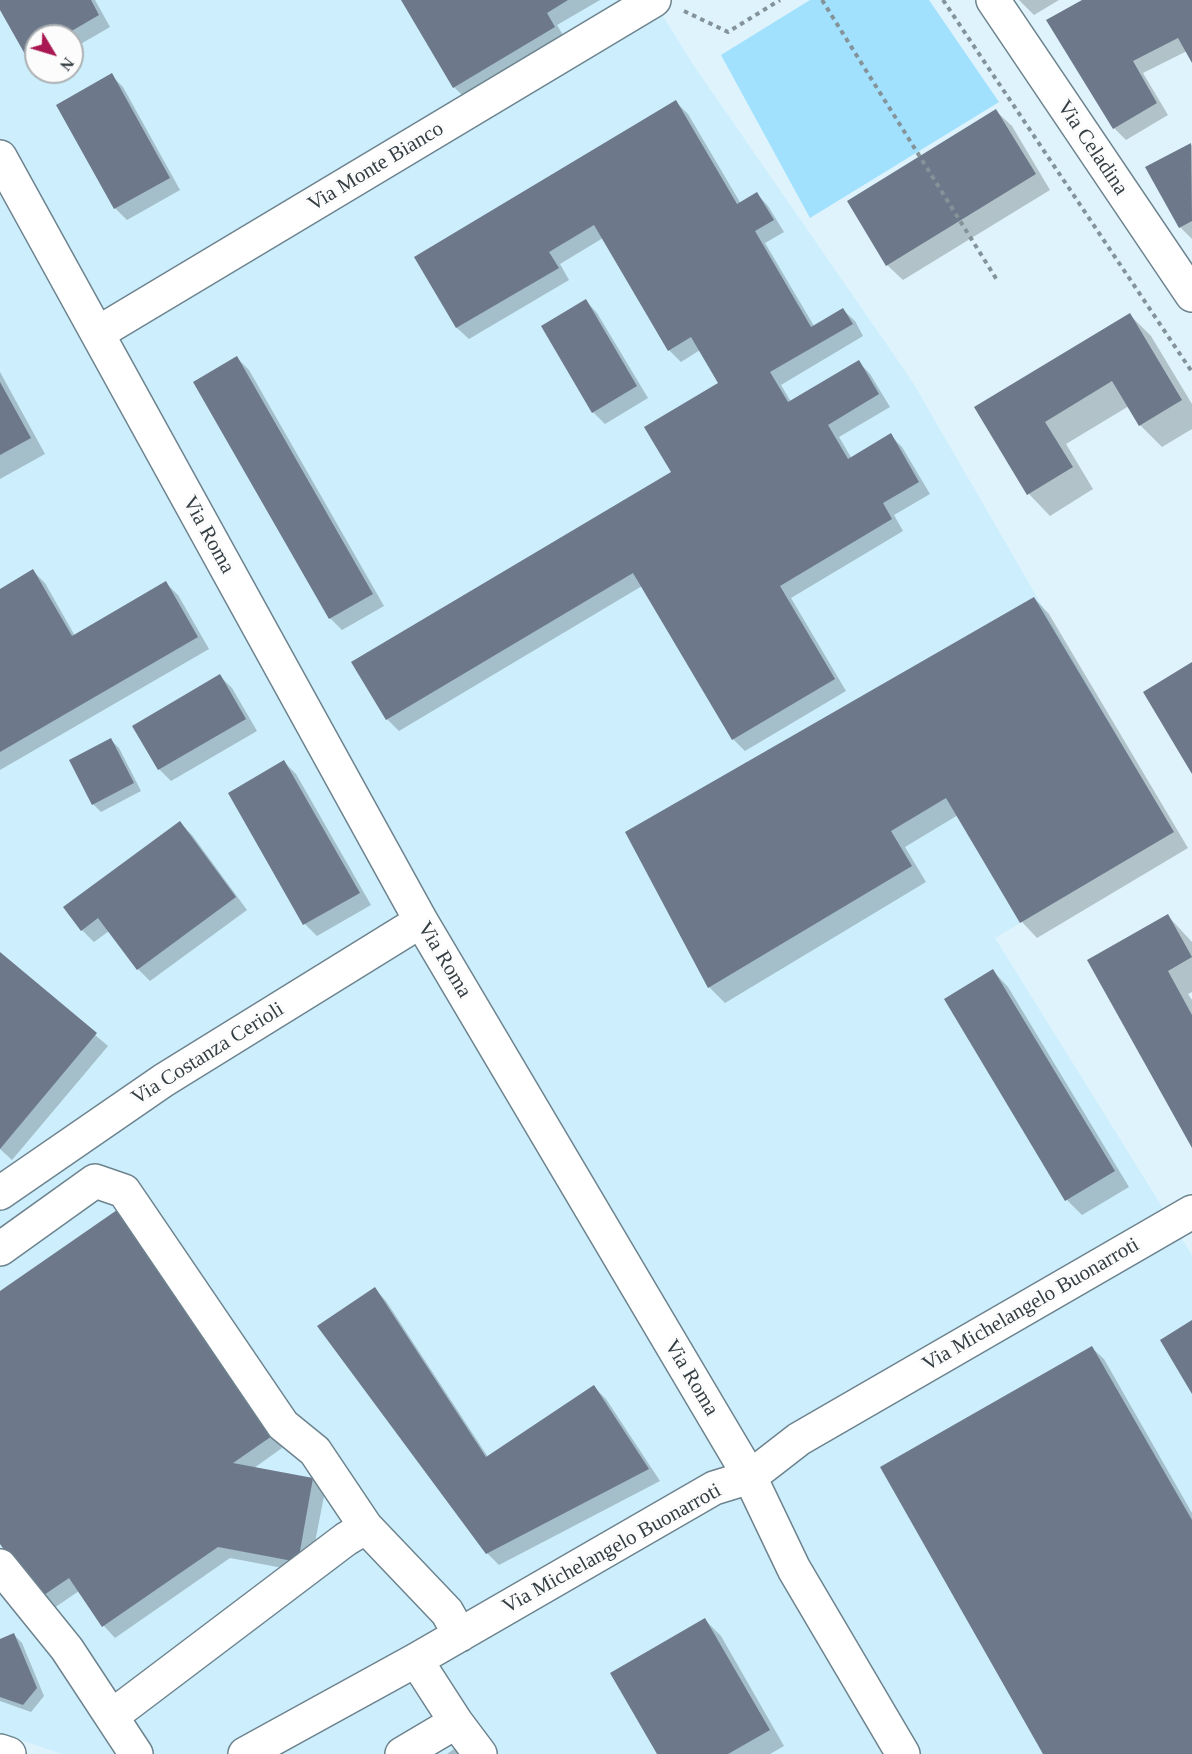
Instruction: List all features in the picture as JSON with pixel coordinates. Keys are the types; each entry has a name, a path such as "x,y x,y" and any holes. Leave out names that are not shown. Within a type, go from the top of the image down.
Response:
{"street":[{"name":"Via Celadina","path":"993,0 1187,277"},
{"name":"Via Monte Bianco","path":"98,333 667,5"},
{"name":"Via Roma","path":"0,157 421,921 750,1477 794,1569 903,1754"},
{"name":"Via Costanza Cerioli","path":"0,1193 164,1080 421,921"},
{"path":"0,1249 95,1181 124,1191 283,1425 315,1451 366,1527 447,1612 460,1635"},
{"name":"Via Michelangelo Buonarroti","path":"245,1754 416,1660 714,1488 750,1477 799,1439 1192,1212"},
{"path":"112,1716 346,1539 366,1527"},
{"path":"0,1566 68,1649 136,1754"},
{"path":"416,1660 456,1722 480,1754"},
{"path":"402,1754 456,1722"},
{"path":"0,1751 9,1754"}],"path":[{"path":"667,5 728,32 780,0"},
{"path":"822,0 997,280"},
{"path":"943,0 1192,372"}],"shaded area":[{"path":"0,0 653,0 692,63 912,381 1173,832 995,938 1192,1255 1192,1754 62,1754 0,1733"},
{"path":"810,0 929,0 999,102 810,218 721,55"}],"building":[{"path":"0,0 91,0 99,15 84,24 24,24 24,52 0,10"},
{"path":"401,0 568,0 547,13 555,27 453,88"},
{"path":"1082,0 1192,0 1192,63 1178,38 1133,61 1157,103 1113,129 1046,20"},
{"path":"112,73 170,178 114,209 56,105"},
{"path":"676,100 737,204 757,192 774,220 755,231 811,327 843,308 853,324 770,372 788,402 859,360 879,394 828,425 848,459 891,433 919,482 883,503 892,519 780,586 835,679 732,740 633,573 386,720 351,662 671,472 644,427 718,383 691,337 668,351 594,225 549,252 559,268 456,328 414,257"},
{"path":"996,109 1036,174 886,266 847,201"},
{"path":"1191,143 1192,221 1179,228 1145,167"},
{"path":"586,299 637,386 592,413 541,326"},
{"path":"1130,313 1182,400 1139,426 1112,381 1045,422 1073,467 1027,495 974,407"},
{"path":"237,356 373,594 329,619 193,382"},
{"path":"0,382 31,438 0,455"},
{"path":"33,569 72,636 166,581 198,637 0,752 0,589"},
{"path":"1034,597 1174,832 1020,923 946,798 891,831 912,866 708,988 625,832"},
{"path":"1192,662 1192,774 1143,692"},
{"path":"220,674 246,719 158,770 132,726"},
{"path":"111,738 134,783 92,805 69,760"},
{"path":"284,760 360,893 303,925 228,793"},
{"path":"180,821 236,897 137,970 98,918 81,931 63,907"},
{"path":"1168,914 1192,957 1168,971 1192,1015 1192,1148 1087,960"},
{"path":"0,952 97,1033 0,1149"},
{"path":"993,969 1115,1171 1065,1201 944,999"},
{"path":"117,1210 272,1436 233,1463 313,1478 298,1562 218,1547 102,1627 69,1578 38,1599 0,1544 0,1291"},
{"path":"375,1287 486,1457 594,1385 649,1469 486,1554 317,1326"},
{"path":"1192,1320 1192,1394 1160,1340"},
{"path":"1092,1346 1192,1520 1192,1754 1043,1754 880,1467"},
{"path":"705,1618 770,1730 728,1754 657,1754 610,1673"},
{"path":"14,1633 37,1688 23,1705 0,1697 0,1639"}]}
